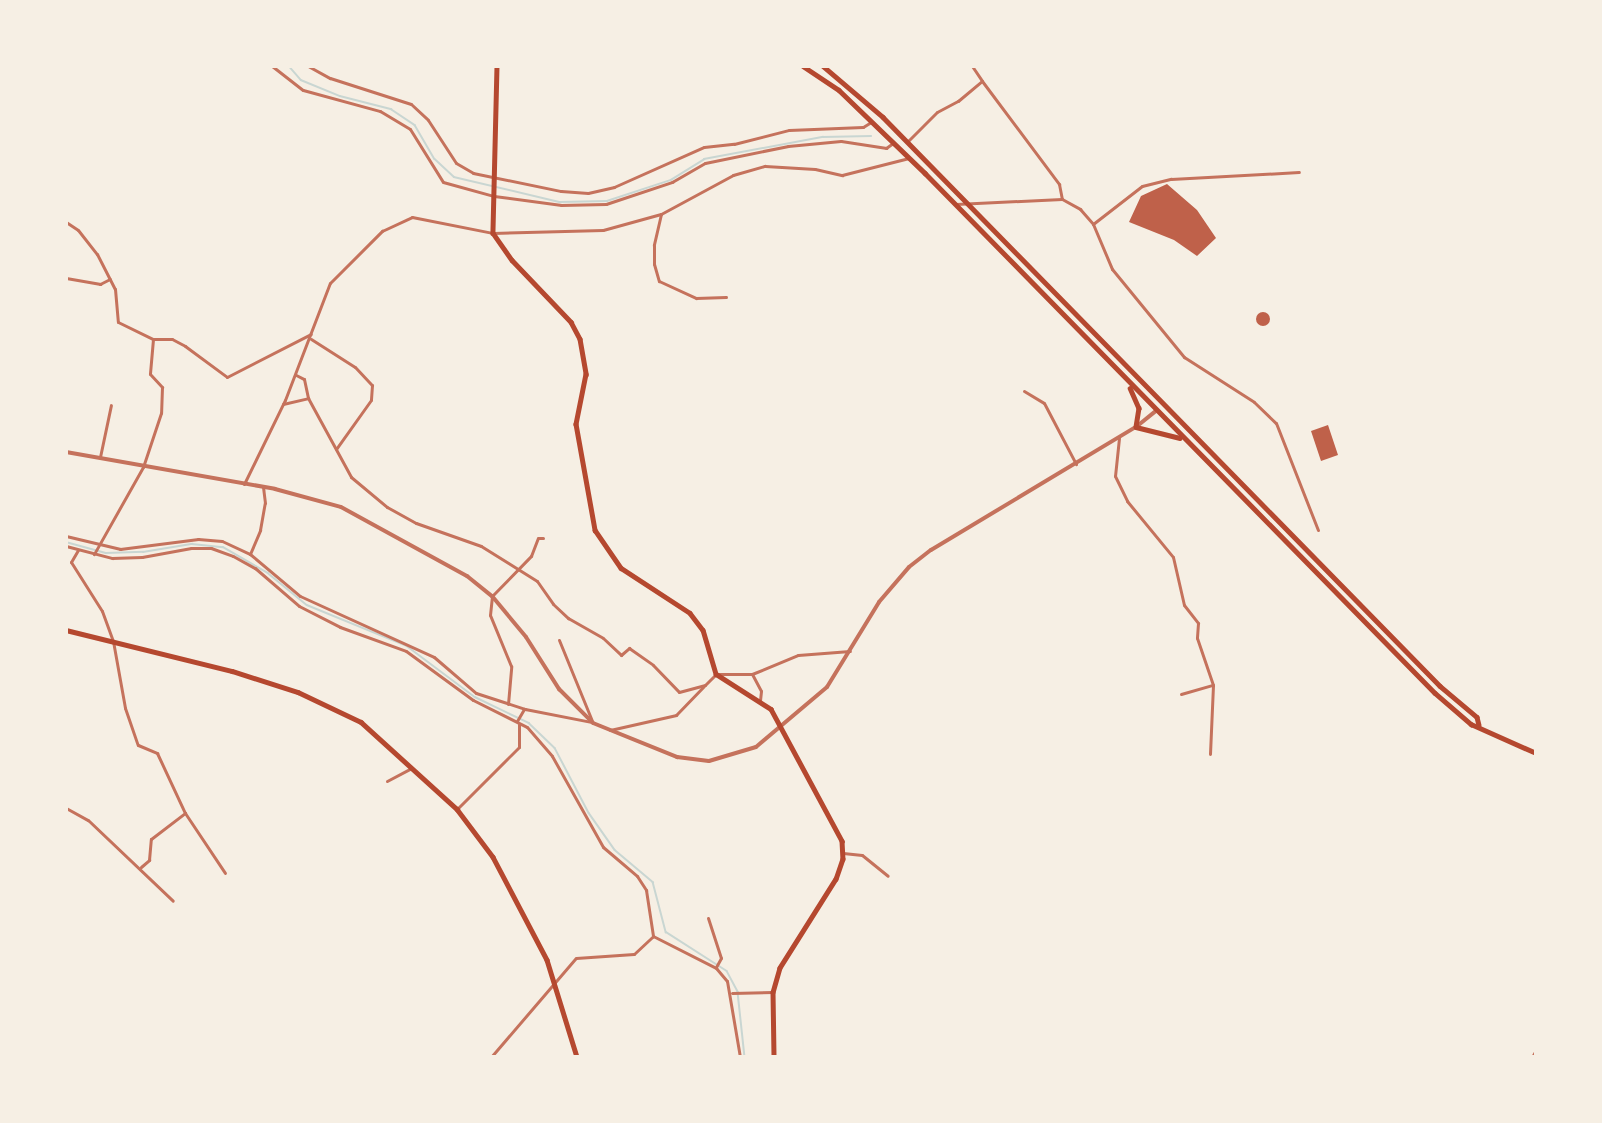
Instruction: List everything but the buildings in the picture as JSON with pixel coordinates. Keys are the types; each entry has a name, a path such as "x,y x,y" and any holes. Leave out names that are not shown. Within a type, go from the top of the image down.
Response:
{"main road":[{"path":"497,66 493,233 512,260 571,322 580,339 586,374 576,424 595,530 621,567 690,613 703,630 716,674 760,700 783,726 842,840 843,853 836,879 780,968 773,992 774,1057"},
{"path":"803,66 839,90 894,142 1127,382 1301,555 1435,693 1471,724 1479,725 1536,753"},
{"path":"823,66 846,82 969,204 1440,686 1477,717 1479,725"},
{"path":"1127,382 1139,408 1136,428 1178,437 1187,443"},
{"path":"66,630 298,692 361,722 457,809 493,856 547,960 577,1057"}],"street":[{"path":"275,66 303,90 380,111 410,129 443,182 494,194 561,205 606,204 672,182 705,163 819,142 841,141 883,148 894,142"},
{"path":"308,66 330,78 411,104 428,120 456,163 472,173 494,179 588,194 644,176 704,147 734,144 789,130 863,128 871,122"},
{"path":"972,66 1059,184 1062,199"},
{"path":"907,142 937,112 958,101 982,81"},
{"path":"244,484 283,404 311,339 330,283 382,231 412,217 493,233 603,230 661,214 733,175 765,166 815,169 842,175 909,158"},
{"path":"1093,224 1142,186 1171,178 1299,172"},
{"path":"956,204 1062,199 1080,209 1093,224 1112,269 1184,357 1254,402 1276,423 1318,530"},
{"path":"661,214 654,245 654,264 659,281 696,297 726,297"},
{"path":"66,222 78,230 97,254 110,279 115,289 118,322 153,339 172,339 227,377 313,333"},
{"path":"66,278 100,284 110,279"},
{"path":"93,555 143,467 161,413 162,387 150,374 153,339"},
{"path":"311,339 355,367 372,385 371,400 336,449"},
{"path":"296,374 304,379 309,398 351,477 387,507 416,523 481,546 537,580 553,604 568,618 603,638 621,655 629,648 653,665 679,692 705,685"},
{"path":"1024,391 1044,403 1076,464"},
{"path":"283,404 309,398"},
{"path":"99,459 111,405"},
{"path":"66,536 100,545 144,549 198,538 222,541 250,554 300,596 409,643 434,657 476,693 524,709 593,723 677,756 709,761 756,747 827,687 879,602 909,567 931,550 1136,428 1156,411"},
{"path":"1119,438 1115,476 1127,501 1173,557 1184,605 1198,623 1197,638 1213,685 1210,754"},
{"path":"66,452 263,487 341,507 467,576 492,596 526,637 559,689 593,723"},
{"path":"250,554 260,530 265,503 263,487"},
{"path":"508,704 511,666 490,615 492,596 516,568 531,556 538,538 543,538"},
{"path":"66,546 93,555 142,557 211,548 233,556 255,568 299,606 340,627 406,651 473,700 518,723 540,739 552,756 603,847 637,876 646,890 653,936"},
{"path":"78,550 71,562 102,611 113,641 125,708 138,745 157,753 185,813 225,873"},
{"path":"559,640 593,723"},
{"path":"609,730 676,715 716,674 752,675 798,655 850,650"},
{"path":"752,675 761,692 760,700"},
{"path":"1181,694 1213,685"},
{"path":"457,809 519,747 518,723 524,709"},
{"path":"66,742 66,754"},
{"path":"387,781 413,767"},
{"path":"66,808 88,820 141,867 173,901"},
{"path":"141,867 149,861 151,839 185,813"},
{"path":"843,853 862,855 888,876"},
{"path":"708,918 719,961 716,968"},
{"path":"653,936 716,968 732,993 740,1057"},
{"path":"491,1057 554,987 576,958 634,954 653,936"},
{"path":"732,993 773,992"},
{"path":"1532,1057 1536,1050"}],"waterway":[{"path":"289,66 301,80 340,96 391,109 415,125 435,159 454,177 560,202 607,201 671,180 704,159 823,137 871,136"},
{"path":"66,542 106,553 143,552 192,544 223,547 268,573 307,605 407,646 475,697 529,723 555,748 589,813 615,850 653,882 666,932 727,971 738,992 745,1057"}]}
